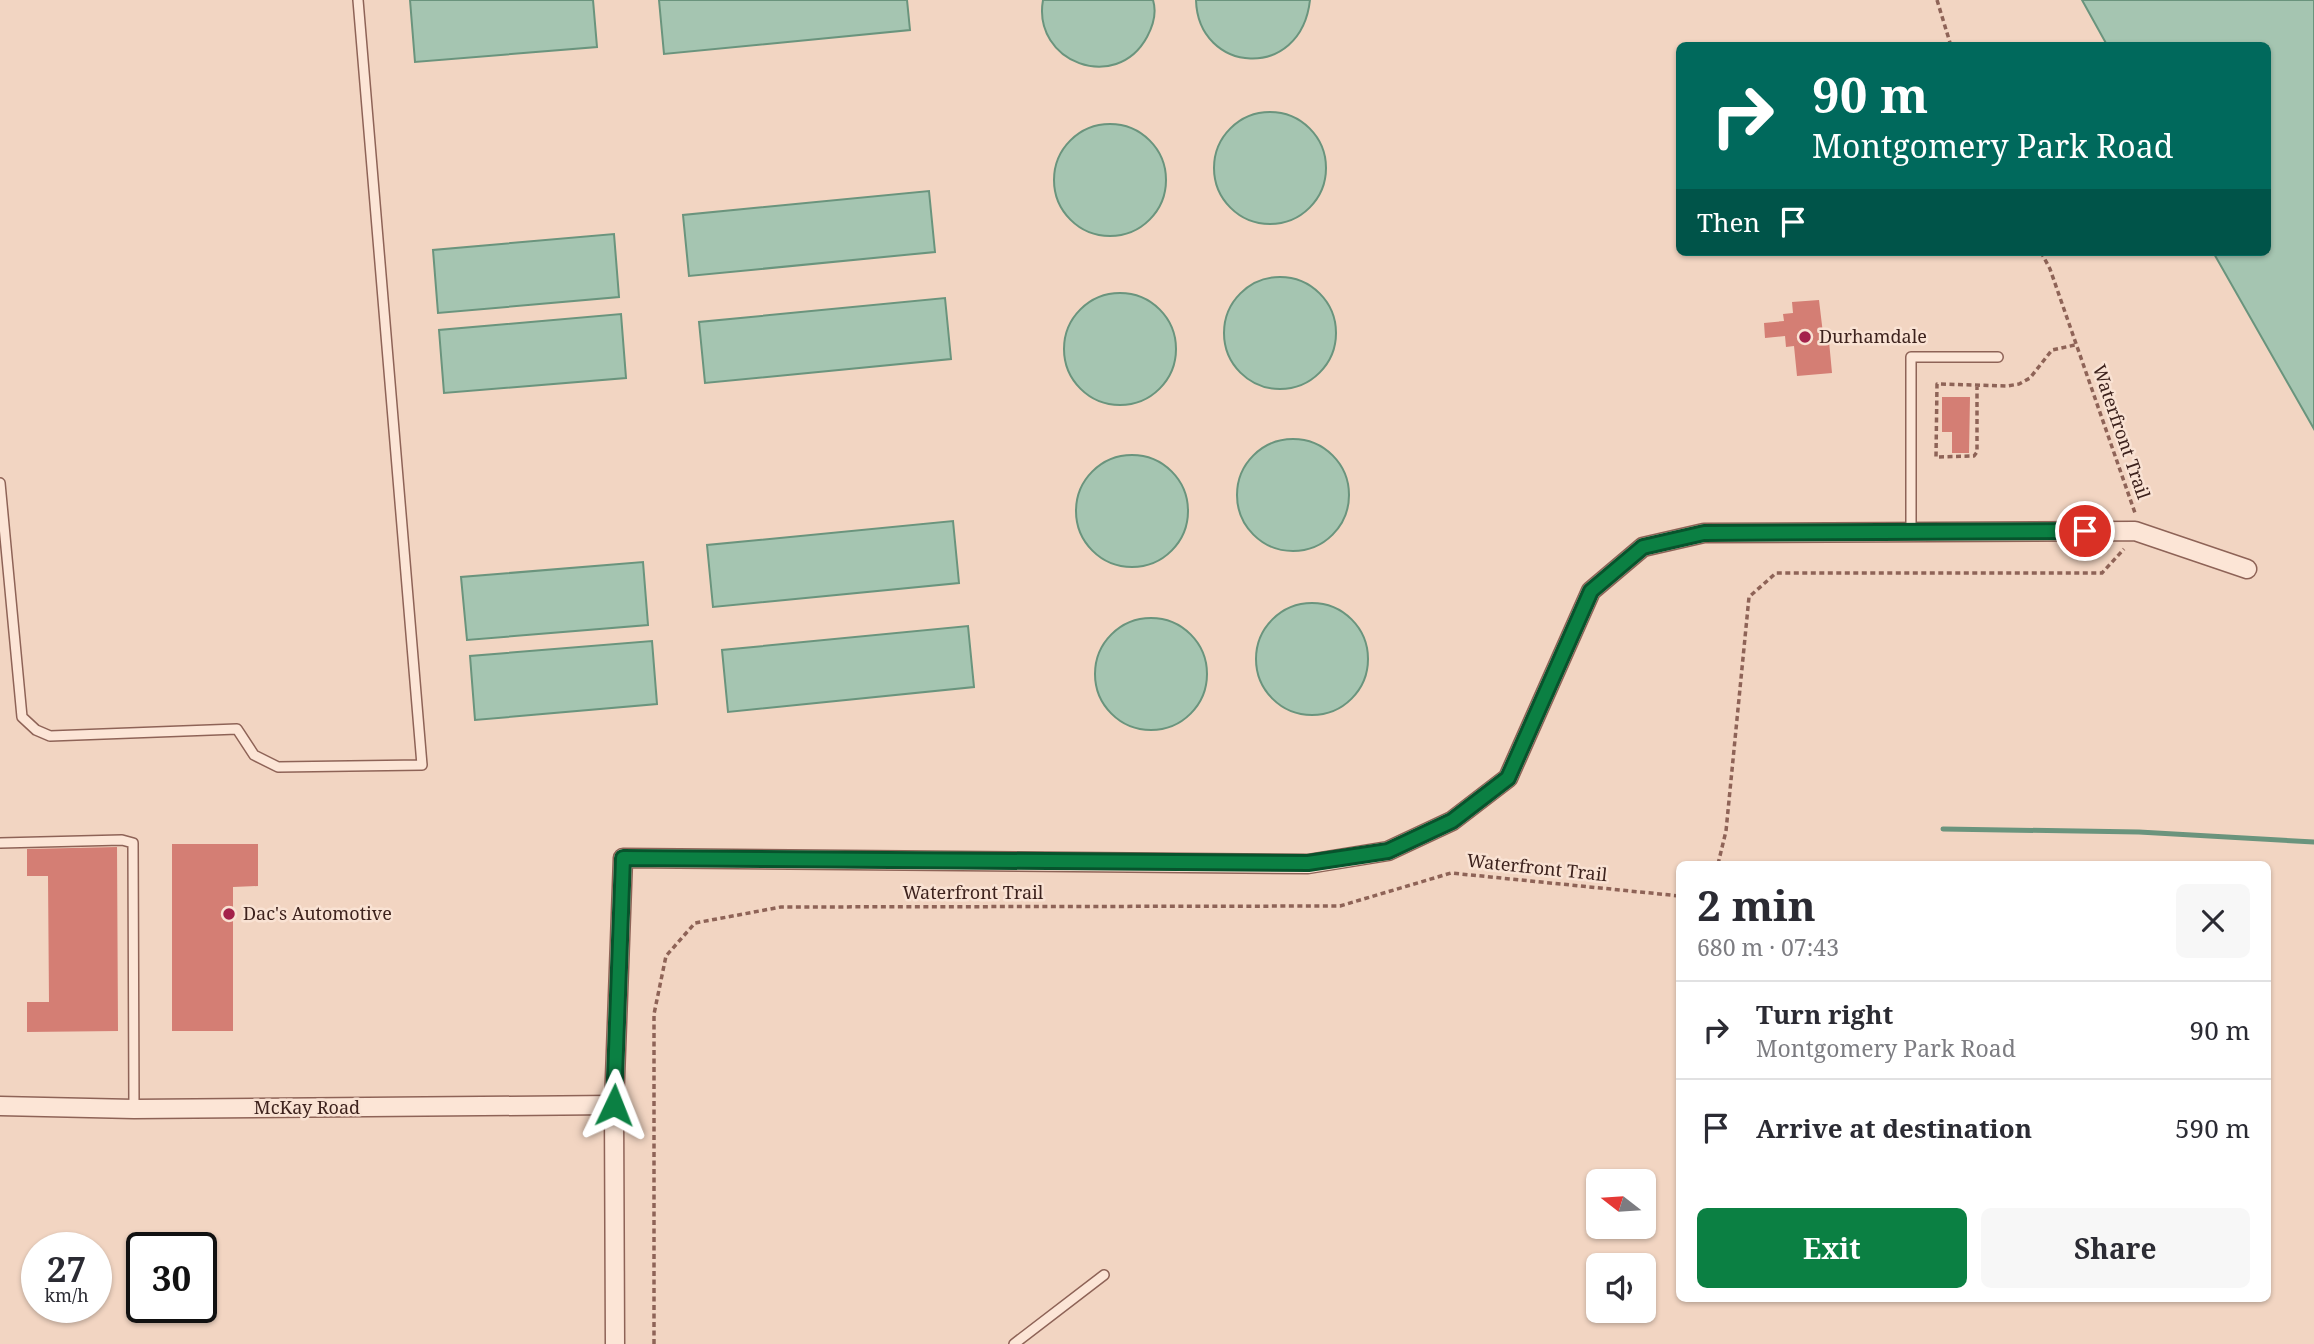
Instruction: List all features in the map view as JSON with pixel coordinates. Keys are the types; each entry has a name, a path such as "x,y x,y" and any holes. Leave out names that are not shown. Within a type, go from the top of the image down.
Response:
{"street":[{"path":"615,1344 614,1105 623,858 1308,863 1388,851 1452,821 1508,778 1591,591 1643,547 1704,533 2136,531 2247,569"},
{"name":"McKay Road","path":"0,1106 134,1109 614,1105"}],"lane":[{"path":"0,483 22,717 36,730 50,736 237,729 254,755 278,767 422,765 358,0"},
{"path":"1910,532 1911,356 1998,357"},
{"path":"0,843 122,840 133,843 134,1109"},
{"path":"1014,1344 1104,1275"}],"path":[{"path":"1937,0 1950,42"},
{"name":"Waterfront Trail","path":"2043,256 2050,269 2136,516 2136,531"},
{"path":"1978,385 1977,452 1974,456 1936,457 1937,384 2019,384 2030,378 2052,350 2076,345"},
{"path":"1719,861 1726,831 1749,597 1776,573 2102,573 2128,545 2136,531"},
{"name":"Waterfront Trail","path":"654,1344 654,1014 666,956 695,923 781,907 1340,906 1451,873 1676,896"}],"shaded area":[{"path":"410,0 593,0 597,47 415,62"},
{"path":"659,0 907,0 910,30 664,54"},
{"path":"1043,0 1153,0 1154,19 1147,37 1133,54 1116,64 1098,67 1079,63 1063,54 1050,40 1043,22"},
{"path":"1196,0 1310,0 1303,27 1289,45 1271,56 1250,58 1231,54 1213,43 1201,25"},
{"path":"2082,0 2314,0 2314,429 2215,256 2271,256 2271,42 2105,42"},
{"path":"1270,112 1292,116 1310,128 1322,146 1326,168 1322,190 1310,208 1292,220 1270,224 1248,220 1230,208 1218,190 1214,168 1218,146 1230,128 1248,116"},
{"path":"1110,124 1132,128 1150,140 1162,158 1166,180 1162,202 1150,220 1132,232 1110,236 1088,232 1070,220 1058,202 1054,180 1058,158 1070,140 1088,128"},
{"path":"929,191 935,252 689,276 683,215"},
{"path":"614,234 619,297 438,313 433,250"},
{"path":"1280,277 1302,281 1320,293 1332,311 1336,333 1332,355 1320,373 1302,385 1280,389 1258,385 1240,373 1228,355 1224,333 1228,311 1240,293 1258,281"},
{"path":"1120,293 1142,297 1160,309 1172,327 1176,349 1172,371 1160,389 1142,401 1120,405 1098,401 1080,389 1068,371 1064,349 1068,327 1080,309 1098,297"},
{"path":"945,298 951,359 705,383 699,322"},
{"path":"621,314 626,378 444,393 439,330"},
{"path":"1293,439 1315,443 1333,455 1345,473 1349,495 1345,517 1333,535 1315,547 1293,551 1271,547 1253,535 1241,517 1237,495 1241,473 1253,455 1271,443"},
{"path":"1132,455 1154,459 1172,471 1184,489 1188,511 1184,533 1172,551 1154,563 1132,567 1110,563 1092,551 1080,533 1076,511 1080,489 1092,471 1110,459"},
{"path":"953,521 959,583 713,607 707,545"},
{"path":"643,562 648,625 467,640 461,577"},
{"path":"1312,603 1334,607 1352,619 1364,637 1368,659 1364,681 1352,699 1334,711 1312,715 1290,711 1272,699 1260,681 1256,659 1260,637 1272,619 1290,607"},
{"path":"1151,618 1173,622 1191,634 1203,652 1207,674 1203,696 1191,714 1173,726 1151,730 1129,726 1111,714 1099,696 1095,674 1099,652 1111,634 1129,622"},
{"path":"968,626 974,687 728,712 722,650"},
{"path":"652,641 657,704 475,720 470,656"}],"building":[{"name":"Durhamdale","path":"1819,300 1824,342 1829,341 1832,373 1797,376 1794,346 1786,347 1785,336 1765,338 1764,323 1784,321 1783,314 1793,313 1792,302"},
{"path":"1942,397 1970,397 1969,453 1952,453 1952,432 1942,432"},
{"path":"172,844 258,844 258,886 233,887 233,1031 172,1031"},
{"path":"117,847 118,1031 27,1032 27,1002 49,1002 48,876 27,876 27,849"}],"waterway":[{"path":"1943,829 2139,832 2314,842"}],"place":[{"name":"Durhamdale","path":"1805,337"},
{"name":"Dac's Automotive","path":"229,914"}],"route":[{"path":"614,1105 623,858 1308,863 1388,851 1452,821 1508,778 1591,591 1643,547 1704,533 2085,531"}]}
